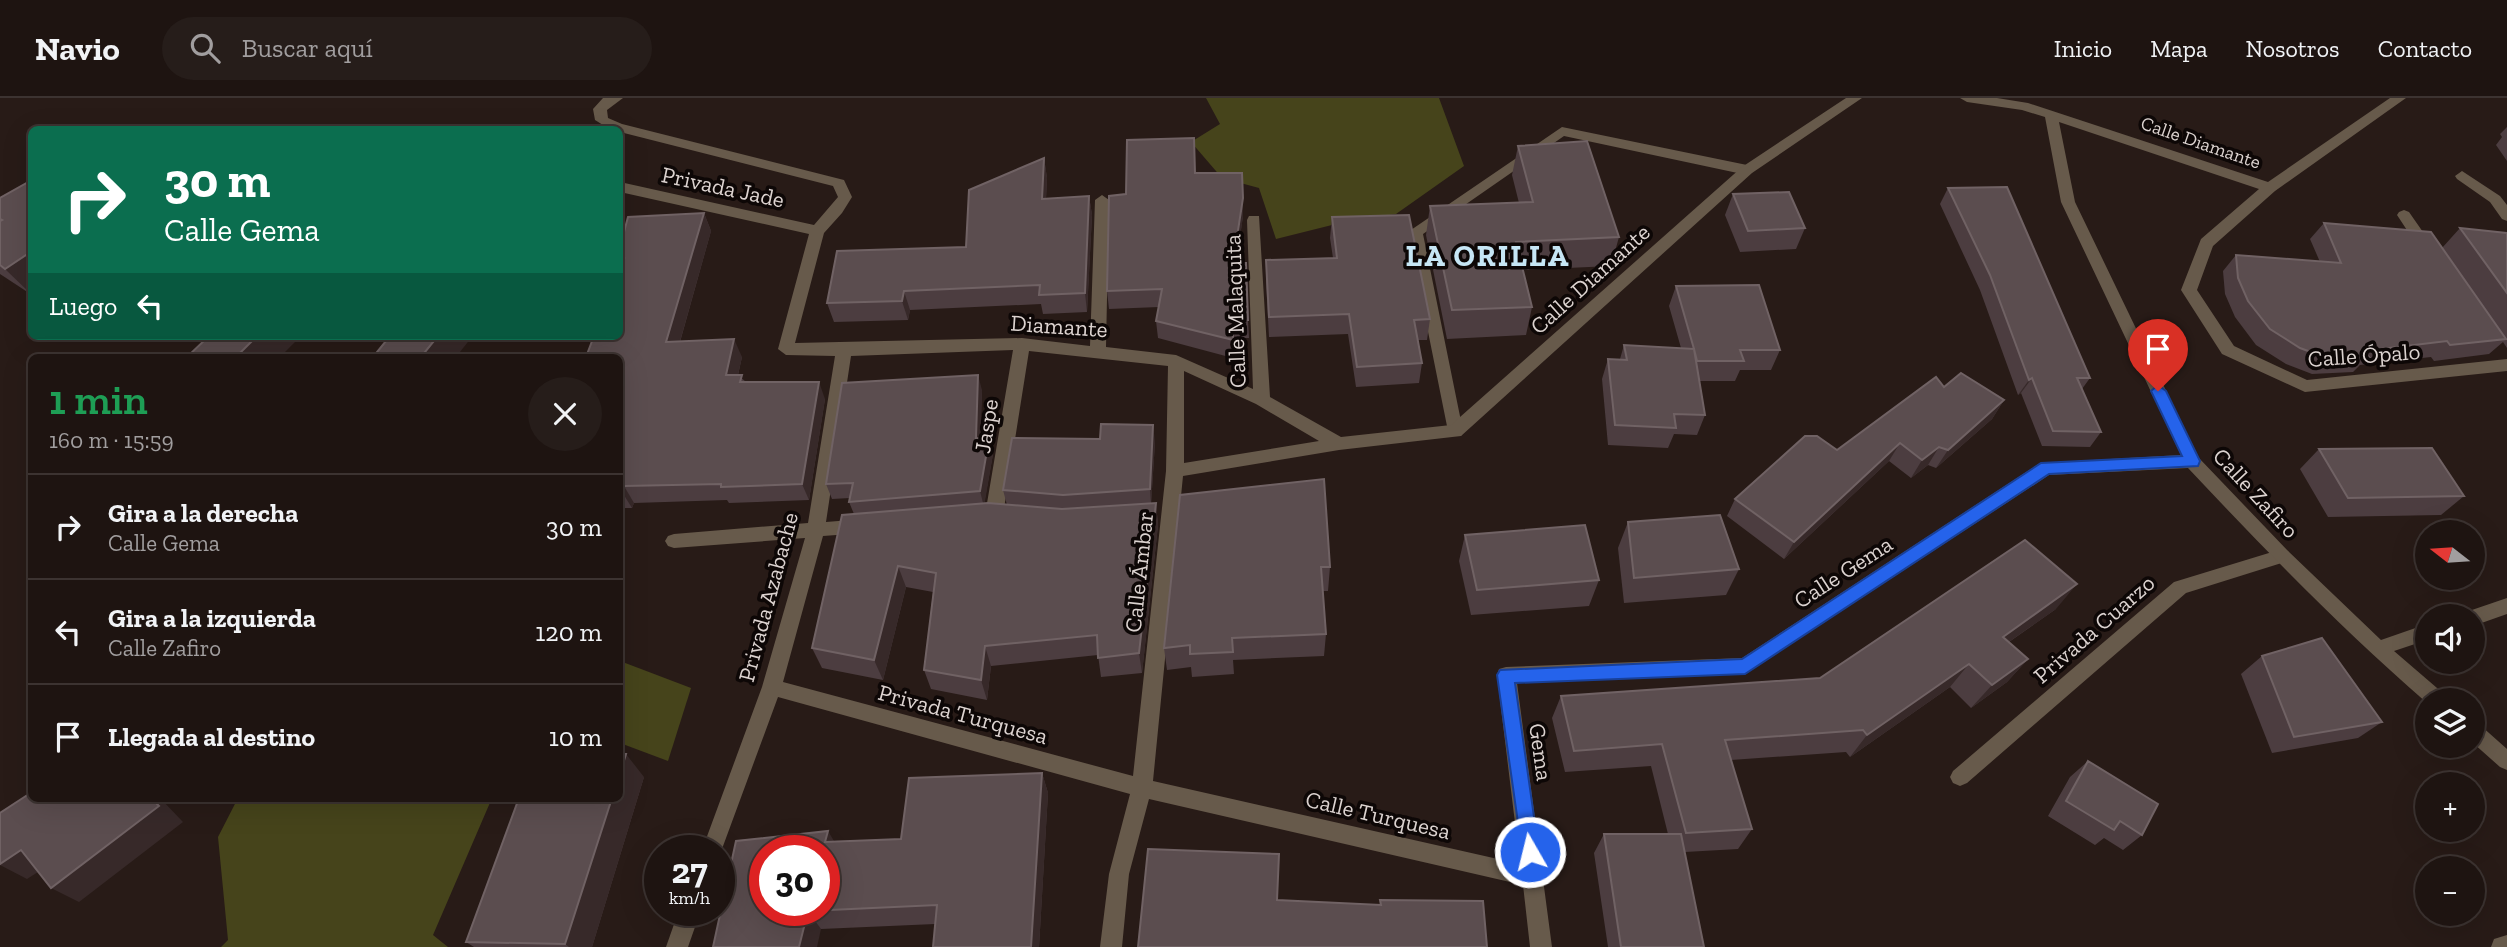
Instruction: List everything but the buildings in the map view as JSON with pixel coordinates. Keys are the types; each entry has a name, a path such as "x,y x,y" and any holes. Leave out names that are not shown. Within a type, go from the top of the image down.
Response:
{"street":[{"path":"615,126 601,120 600,109 610,99 616,98"},
{"name":"Calle Diamante","path":"1455,431 1746,170 1855,98"},
{"name":"Calle Diamante","path":"1967,98 2023,106 2051,114 2270,188 2399,98"},
{"name":"Calle Zafiro","path":"2051,114 2068,202 2192,461 2282,556 2378,649 2423,688"},
{"path":"623,129 839,183 845,197 817,231"},
{"path":"1175,471 1339,444 1455,431 1415,232 1562,131 1746,170"},
{"path":"2462,176 2495,199 2507,216"},
{"name":"Privada Jade","path":"623,188 817,231"},
{"name":"Calle Ópalo","path":"2270,188 2206,243 2189,290 2228,350 2305,386 2504,360"},
{"path":"1098,350 1102,200"},
{"path":"2404,215 2435,261"},
{"name":"Calle Malaquita","path":"1254,220 1262,400"},
{"name":"Diamante","path":"817,231 786,349 844,350 1022,344 1098,350 1176,360 1262,400"},
{"name":"Jaspe","path":"994,516 1022,344"},
{"name":"Privada Azabache","path":"718,835 772,687 816,530 844,350"},
{"name":"Calle Ámbar","path":"1111,947 1119,874 1142,788 1162,514 1175,471 1176,360"},
{"path":"1262,400 1339,444"},
{"name":"Calle Gema","path":"1506,675 1745,666 2046,468 2192,461"},
{"path":"674,541 884,524"},
{"name":"Privada Cuarzo","path":"1959,777 2180,587 2282,556"},
{"path":"2485,614 2507,606"},
{"path":"2378,649 2415,636"},
{"name":"Gema","path":"1506,675 1533,877"},
{"name":"Privada Turquesa","path":"772,687 1142,788"},
{"path":"2485,742 2507,761"},
{"name":"Calle Turquesa","path":"1142,788 1533,877"},
{"path":"1533,877 1541,947"},
{"path":"677,947 684,926"},
{"path":"2502,947 2507,946"}],"shaded area":[{"path":"1206,98 1439,98 1464,166 1396,214 1348,221 1276,239 1259,188 1222,178 1191,142 1220,124"},
{"path":"623,662 691,688 668,761 623,744"},
{"path":"236,802 490,802 433,935 448,947 221,947 228,940 218,837"}],"district":[{"name":"LA ORILLA","path":"1488,256"}],"route":[{"path":"1530,852 1506,675 1745,666 2046,468 2192,461 2158,391"}]}
